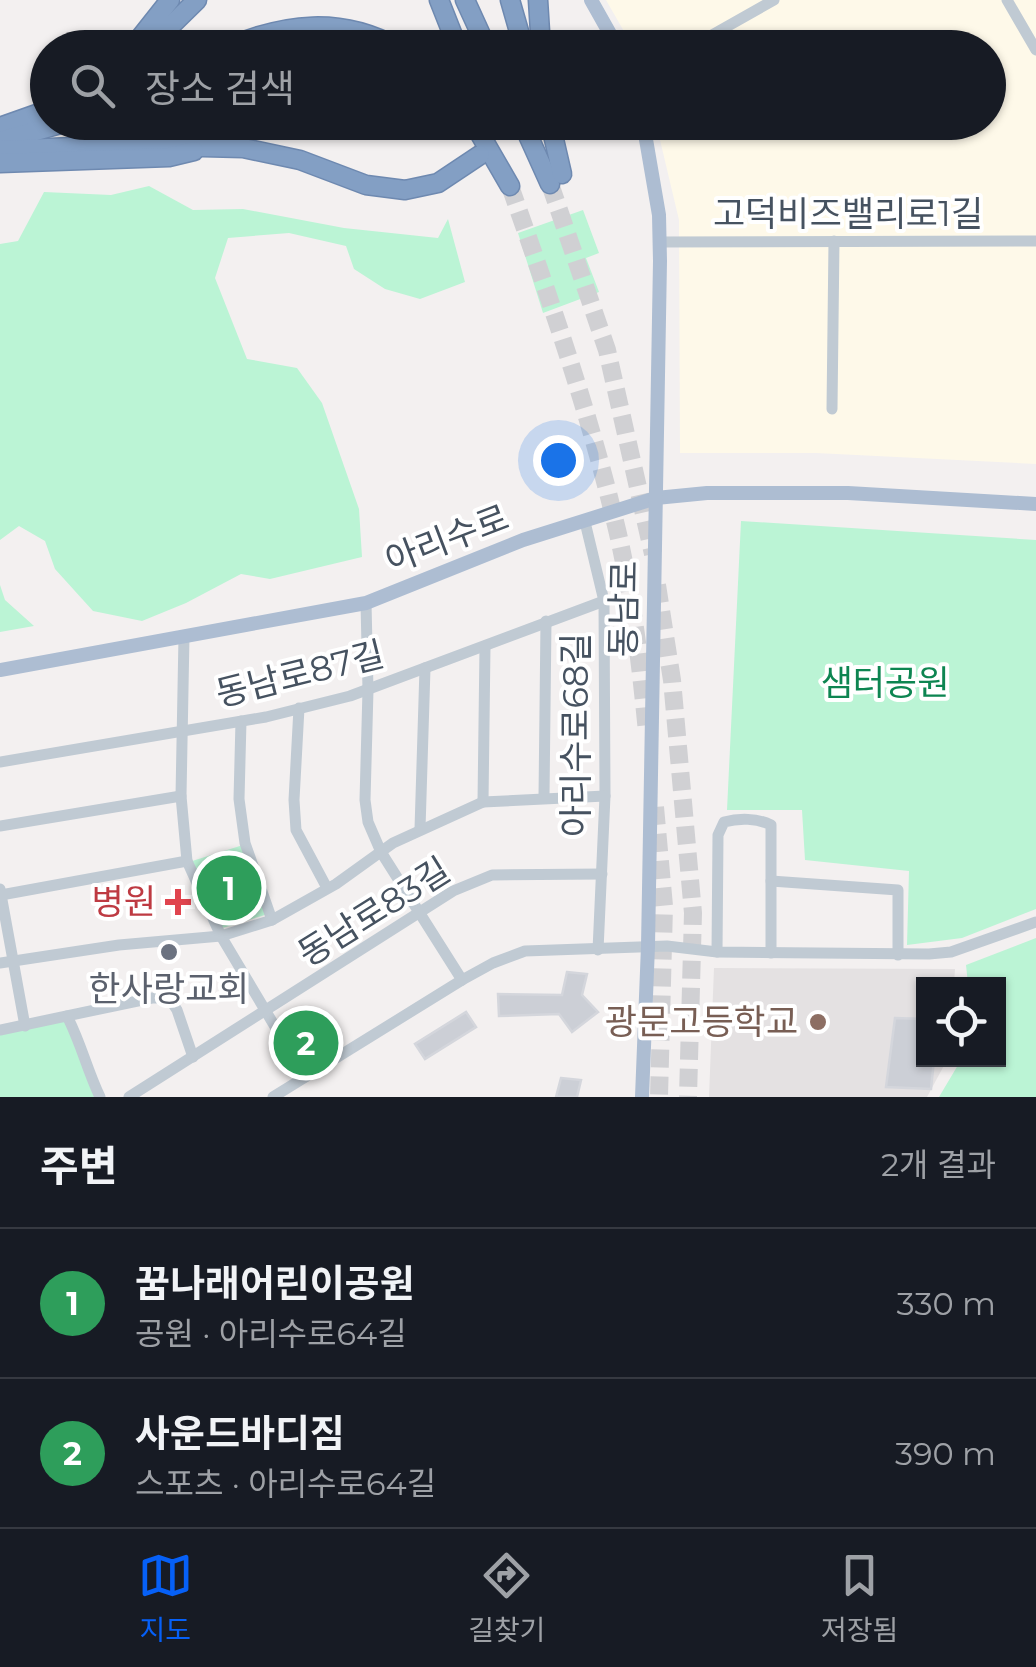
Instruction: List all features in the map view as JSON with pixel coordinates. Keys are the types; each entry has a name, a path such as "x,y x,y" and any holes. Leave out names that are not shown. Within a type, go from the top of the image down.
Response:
{"highway":[{"path":"147,30 158,0"},
{"path":"150,30 170,0"},
{"path":"158,30 196,0"},
{"path":"439,0 451,30"},
{"path":"466,0 480,30"},
{"path":"510,0 519,30"},
{"path":"538,0 540,30"},
{"path":"278,30 317,25 358,30"},
{"path":"0,127 30,116"},
{"path":"0,142 30,133"},
{"path":"483,140 510,186 494,140"},
{"path":"533,140 556,179 552,140"},
{"path":"0,150 122,145 243,148 300,160 366,185 405,190 438,183 480,155"},
{"path":"0,162 170,158 214,146"}],"main road":[{"path":"591,0 608,30"},
{"name":"동남로","path":"642,1097 660,242 647,140"},
{"name":"아리수로","path":"0,670 366,602 523,540 656,498 707,493 848,493 1036,504"}],"street":[{"path":"720,30 774,0"},
{"path":"1007,0 1036,50"},
{"path":"832,409 834,241"},
{"name":"고덕비즈밸리로1길","path":"660,242 1036,241"},
{"name":"아리수로68길","path":"585,522 604,601 606,796 598,950"},
{"name":"동남로87길","path":"0,762 240,721 368,690 604,601"},
{"path":"366,602 368,822 381,852 462,980"},
{"path":"544,798 546,621"},
{"path":"184,636 181,796 187,861 221,936 305,1077"},
{"path":"483,802 485,646"},
{"path":"420,829 425,668"},
{"path":"299,708 296,830 327,888"},
{"path":"240,721 239,799 245,843 272,920"},
{"path":"0,826 181,796"},
{"path":"0,963 119,945 221,936 272,920 420,829 483,802 606,796"},
{"path":"717,952 718,835 724,822 734,819 771,825 770,953"},
{"path":"25,1026 1,892 187,861"},
{"name":"동남로83길","path":"130,1097 452,891 492,875 602,874"},
{"path":"771,881 898,890 898,955"},
{"path":"273,1097 462,980 525,951 648,946 717,952 952,952 1036,922"},
{"path":"0,1030 152,998 169,998 193,1057"},
{"path":"68,1016 100,1097"}],"shaded area":[{"path":"606,0 1036,0 1036,464 816,453 680,453 679,220 660,140 1006,140 1006,30 623,30"},
{"name":"광문고등학교","path":"714,968 955,969 954,977 916,977 916,1067 943,1067 927,1097 709,1097"}],"green space":[{"path":"149,186 193,210 243,209 344,228 438,238 448,219 465,282 420,299 385,289 354,269 346,246 289,233 228,238 215,278 247,359 297,368 322,403 359,509 362,557 270,579 241,574 142,621 93,611 55,569 45,541 19,526 0,540 0,244 18,241 44,192 111,195"},
{"path":"583,210 599,253 586,258 599,292 543,313 518,233"},
{"name":"샘터공원","path":"741,521 1036,540 1036,909 962,938 907,945 909,871 805,860 802,810 727,810"},
{"path":"0,585 5,600 34,626 0,632"},
{"path":"243,845 268,914 216,930 189,862"},
{"path":"1036,938 1036,1097 939,1097 957,1067 1006,1067 1006,977 967,977 966,965"},
{"path":"67,1016 100,1097 0,1097 0,1030"}],"building":[{"path":"567,972 587,974 582,995 598,1012 572,1032 559,1014 499,1016 498,994 562,995"},
{"path":"466,1012 476,1027 425,1059 415,1044"},
{"path":"895,1018 916,1019 916,1067 933,1067 931,1089 886,1087"},
{"path":"561,1078 581,1080 577,1097 556,1097"}],"tunnel":[{"path":"480,154 490,140"},
{"path":"550,184 607,350 653,554"},
{"path":"510,186 579,389 613,513 634,622 647,732"},
{"path":"657,585 672,680 693,913 688,1097"},
{"path":"655,807 664,906 659,1097"}],"place":[{"name":"꿈나래어린이공원","path":"229,888"},
{"name":"병원","path":"178,902"},
{"name":"한사랑교회","path":"169,952"},
{"name":"광문고등학교","path":"818,1022"},
{"name":"사운드바디짐","path":"306,1043"}]}
